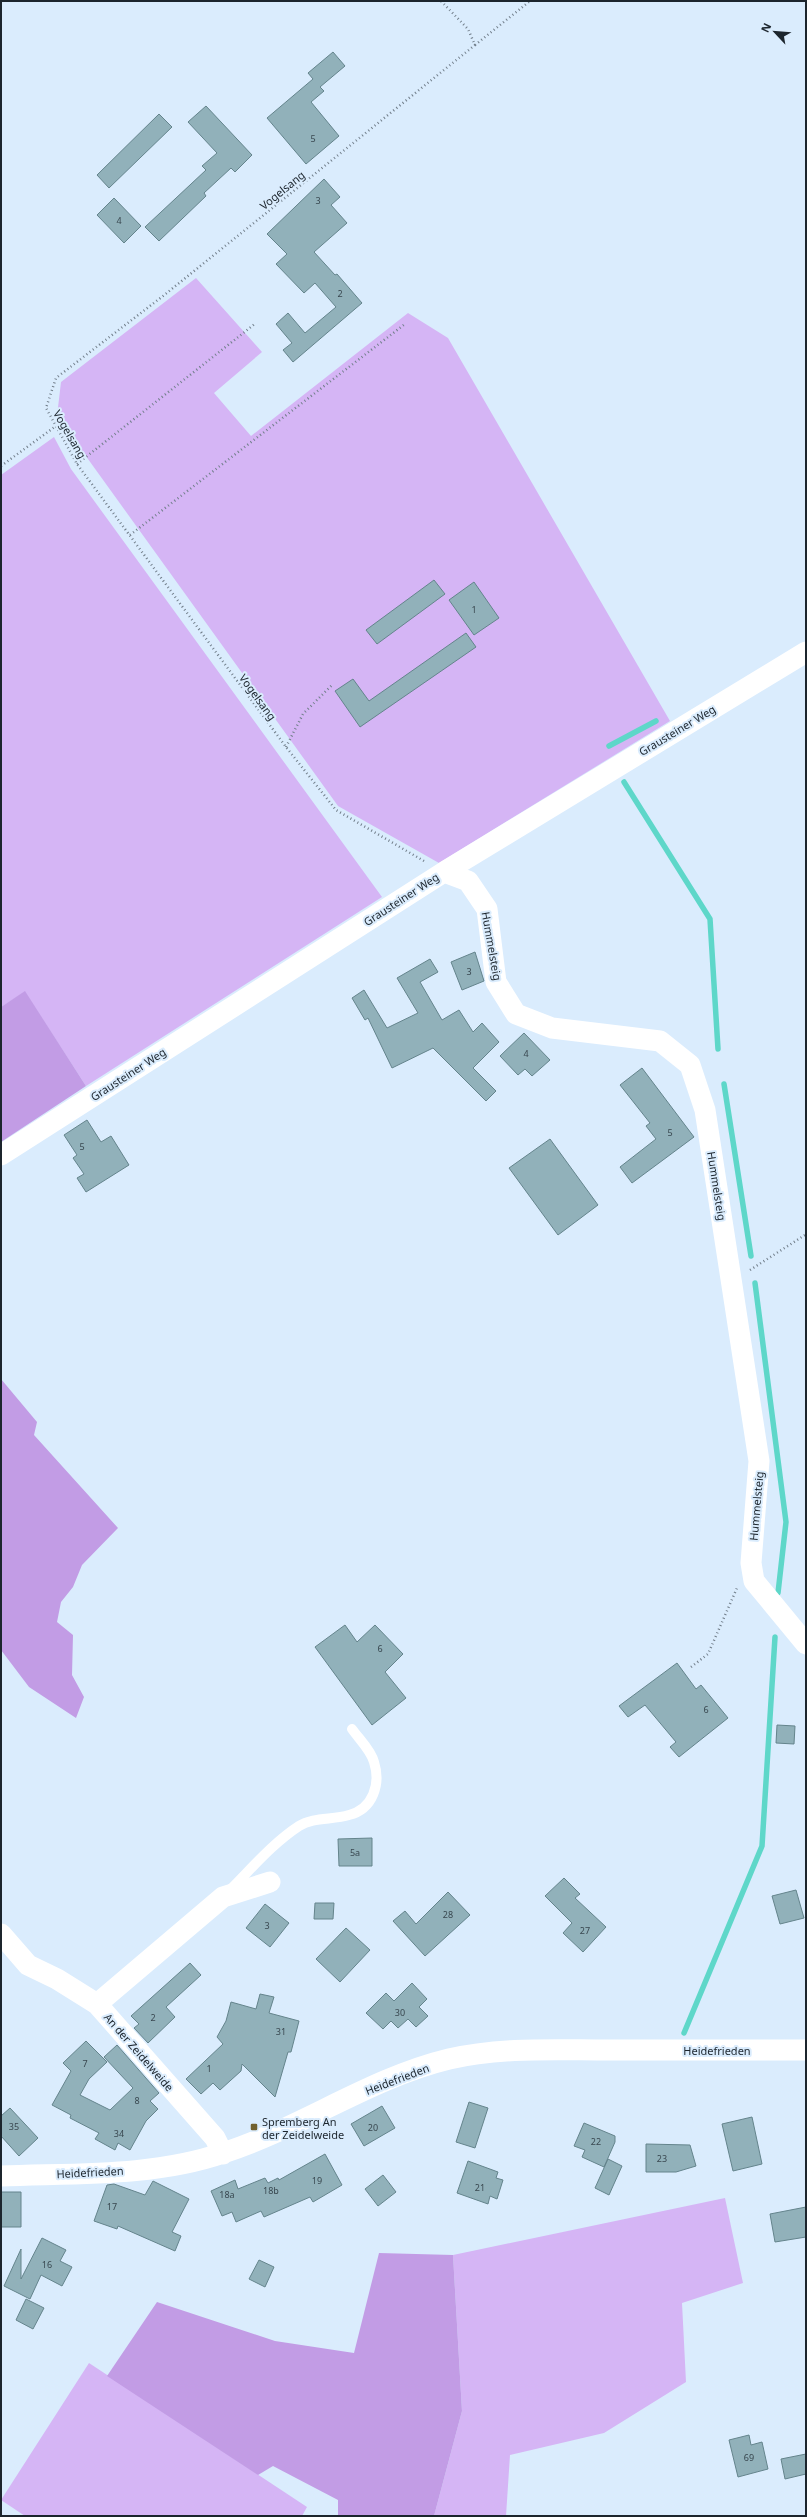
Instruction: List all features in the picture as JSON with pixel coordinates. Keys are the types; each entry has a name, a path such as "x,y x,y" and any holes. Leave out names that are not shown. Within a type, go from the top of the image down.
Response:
{"street":[{"name":"Grausteiner Weg","path":"1,1155 444,872 806,652"},
{"name":"Hummelsteig","path":"444,872 468,881 487,909 496,982 516,1014 552,1028 660,1041 690,1065 705,1110 733,1281 759,1461 751,1563 754,1581"},
{"path":"754,1581 806,1644"},
{"name":"An der Zeidelweide","path":"223,2154 215,2138 97,2004 223,1897 270,1882"},
{"path":"1,1934 28,1965 57,1979 97,2004"},
{"name":"Heidefrieden","path":"1,2176 91,2173 158,2168 223,2154 284,2130 400,2076 449,2059 516,2050 806,2050"}],"lane":[{"name":"An der Zeidelweide","path":"223,1897 281,1839 300,1825 327,1818 349,1816 360,1810 370,1801 376,1789 374,1760 352,1729"}],"path":[{"path":"441,1 468,29 475,45"},
{"name":"Vogelsang","path":"444,872 336,810 286,747 78,464 46,408 56,378 164,296 530,1"},
{"path":"78,464 256,323"},
{"path":"130,535 405,324"},
{"path":"1,466 56,426"},
{"path":"286,747 303,714 333,684"},
{"path":"733,1281 805,1235"},
{"path":"691,1666 708,1654 737,1587 754,1581"}],"shaded area":[{"path":"196,278 262,352 214,393 251,436 408,313 448,338 670,721 439,863 338,806 57,416 61,382"},
{"path":"54,437 71,469 382,897 86,1086 25,992 1,1007 1,475"},
{"path":"25,991 86,1086 1,1142 1,1007"},
{"path":"1,1379 37,1422 34,1435 118,1528 82,1565 73,1587 61,1602 57,1622 73,1635 72,1675 84,1697 76,1718 29,1687 1,1650"},
{"path":"725,2198 743,2283 682,2303 686,2382 604,2433 510,2455 506,2516 434,2516 462,2411 453,2255"},
{"path":"379,2253 453,2255 462,2411 434,2516 338,2516 338,2500 273,2466 258,2475 107,2376 157,2302 275,2341 354,2353"},
{"path":"89,2363 307,2507 302,2516 25,2516 1,2500"}],"building":[{"path":"333,52 345,66 320,87 324,91 311,102 339,136 306,164 267,118 313,79 308,73"},
{"path":"206,106 252,155 235,172 231,168 204,193 206,196 159,241 145,227 206,170 202,166 217,153 188,122"},
{"path":"159,114 172,127 109,188 97,175"},
{"path":"324,179 340,197 331,205 347,223 314,252 335,275 337,274 362,303 293,362 283,350 292,343 276,324 288,313 305,333 336,307 315,283 304,293 276,264 287,254 267,234"},
{"path":"114,198 141,226 124,243 97,215"},
{"path":"434,580 445,594 377,644 366,630"},
{"path":"474,582 499,618 474,635 449,600"},
{"path":"466,633 476,647 360,727 335,691 353,679 369,701"},
{"path":"475,952 484,981 462,990 451,962"},
{"path":"430,959 438,972 420,982 442,1020 459,1010 473,1032 482,1023 499,1042 473,1068 496,1091 486,1101 433,1048 392,1068 368,1018 365,1020 352,998 364,990 387,1028 418,1013 397,978"},
{"path":"524,1033 550,1060 532,1076 525,1069 518,1075 500,1056"},
{"path":"642,1068 694,1137 632,1183 620,1167 656,1139 646,1126 650,1123 620,1085"},
{"path":"87,1120 101,1142 111,1136 129,1165 86,1192 77,1178 84,1174 73,1158 77,1155 64,1135"},
{"path":"550,1139 598,1205 558,1235 509,1168"},
{"path":"345,1625 357,1642 375,1625 403,1654 385,1672 406,1698 372,1725 315,1647"},
{"path":"677,1663 696,1689 701,1685 728,1718 679,1757 670,1747 676,1742 645,1705 628,1717 619,1706"},
{"path":"777,1725 795,1726 794,1744 776,1743"},
{"path":"372,1838 372,1866 339,1866 338,1839"},
{"path":"564,1878 580,1894 575,1898 606,1927 583,1952 563,1933 572,1923 545,1896"},
{"path":"796,1890 804,1918 780,1924 772,1896"},
{"path":"448,1892 470,1915 425,1956 393,1921 405,1911 416,1924"},
{"path":"315,1903 334,1903 333,1919 314,1919"},
{"path":"265,1904 289,1923 270,1947 246,1928"},
{"path":"346,1928 370,1950 340,1982 316,1959"},
{"path":"190,1963 201,1975 166,2007 175,2017 148,2043 134,2028 139,2024 131,2016"},
{"path":"412,1983 427,1999 419,2007 428,2016 416,2027 408,2019 398,2028 391,2021 383,2029 366,2013 386,1993 394,2001"},
{"path":"260,1994 274,1997 269,2013 299,2021 291,2052 288,2052 275,2097 242,2064 241,2071 220,2090 213,2083 201,2094 186,2079 223,2044 217,2037 226,2021 231,2002 256,2009"},
{"path":"86,2041 107,2062 89,2079 80,2095 110,2110 133,2088 104,2057 117,2045 159,2093 150,2101 158,2109 146,2121 130,2150 118,2143 115,2150 95,2139 99,2133 70,2118 71,2115 52,2105 71,2071 63,2063"},
{"path":"469,2102 488,2108 475,2148 456,2142"},
{"path":"382,2106 395,2128 364,2146 351,2124"},
{"path":"10,2108 38,2138 19,2156 1,2136 1,2116"},
{"path":"752,2117 762,2164 733,2171 722,2124"},
{"path":"584,2123 615,2136 615,2142 604,2167 582,2157 585,2150 574,2146"},
{"path":"646,2144 690,2145 696,2166 676,2172 646,2172"},
{"path":"325,2154 342,2185 313,2202 310,2197 264,2217 261,2211 236,2222 232,2212 222,2216 211,2191 235,2180 238,2189 265,2178 268,2183 278,2178 279,2180"},
{"path":"608,2159 622,2166 609,2195 595,2188"},
{"path":"468,2161 498,2172 496,2178 503,2180 497,2199 490,2196 488,2204 457,2193"},
{"path":"383,2175 396,2192 378,2206 365,2189"},
{"path":"153,2181 189,2199 172,2232 181,2236 175,2251 118,2226 117,2229 94,2221 107,2185 114,2184 145,2195"},
{"path":"1,2192 21,2192 21,2227 1,2227"},
{"path":"806,2207 806,2237 775,2242 770,2214"},
{"path":"42,2238 66,2250 60,2261 72,2267 62,2286 41,2275 30,2299 4,2286 21,2249 21,2279"},
{"path":"259,2260 274,2267 265,2287 249,2279"},
{"path":"26,2299 44,2308 33,2329 16,2320"},
{"path":"749,2435 751,2445 762,2442 768,2469 738,2477 729,2440"},
{"path":"806,2454 806,2474 785,2479 781,2459"}],"waterway":[{"path":"609,746 656,721"},
{"path":"624,782 710,919 718,1049"},
{"path":"724,1084 751,1256"},
{"path":"755,1283 786,1522 778,1593"},
{"path":"684,2033 762,1846 775,1637"}],"place":[{"name":"Spremberg An der Zeidelweide","path":"254,2127"}]}
